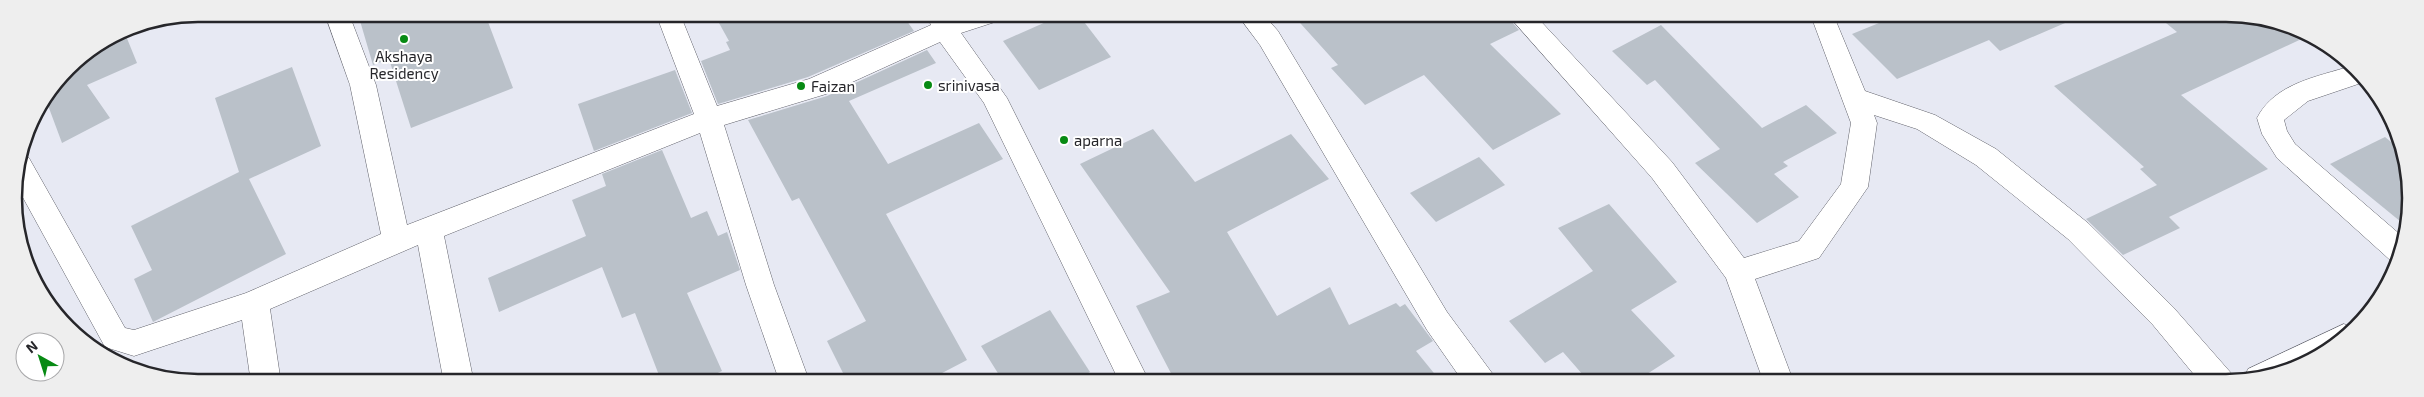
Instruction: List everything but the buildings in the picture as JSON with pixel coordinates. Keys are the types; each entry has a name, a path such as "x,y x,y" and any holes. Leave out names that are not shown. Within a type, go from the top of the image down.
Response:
{"street":[{"path":"340,22 363,85 396,240"},
{"path":"671,22 709,119 760,285 792,374"},
{"path":"24,175 115,338 134,343 254,303 396,240 430,230 709,119 816,87 939,22"},
{"path":"943,22 994,98 1131,374"},
{"path":"1256,23 1269,38 1437,321 1475,374"},
{"path":"1527,23 1662,170 1738,272 1776,374"},
{"path":"1738,272 1809,250 1854,187 1864,123 1832,23"},
{"path":"2352,76 2291,96 2277,107 2270,118 2274,134 2286,151 2395,247"},
{"path":"1855,98 1926,122 1986,157 2078,230 2163,316 2212,374"},
{"path":"430,230 457,374"},
{"path":"254,303 265,374"}],"place":[{"name":"Akshaya Residency","path":"404,39"},
{"name":"srinivasa","path":"928,85"},
{"name":"Faizan","path":"801,86"},
{"name":"aparna","path":"1064,140"}]}
